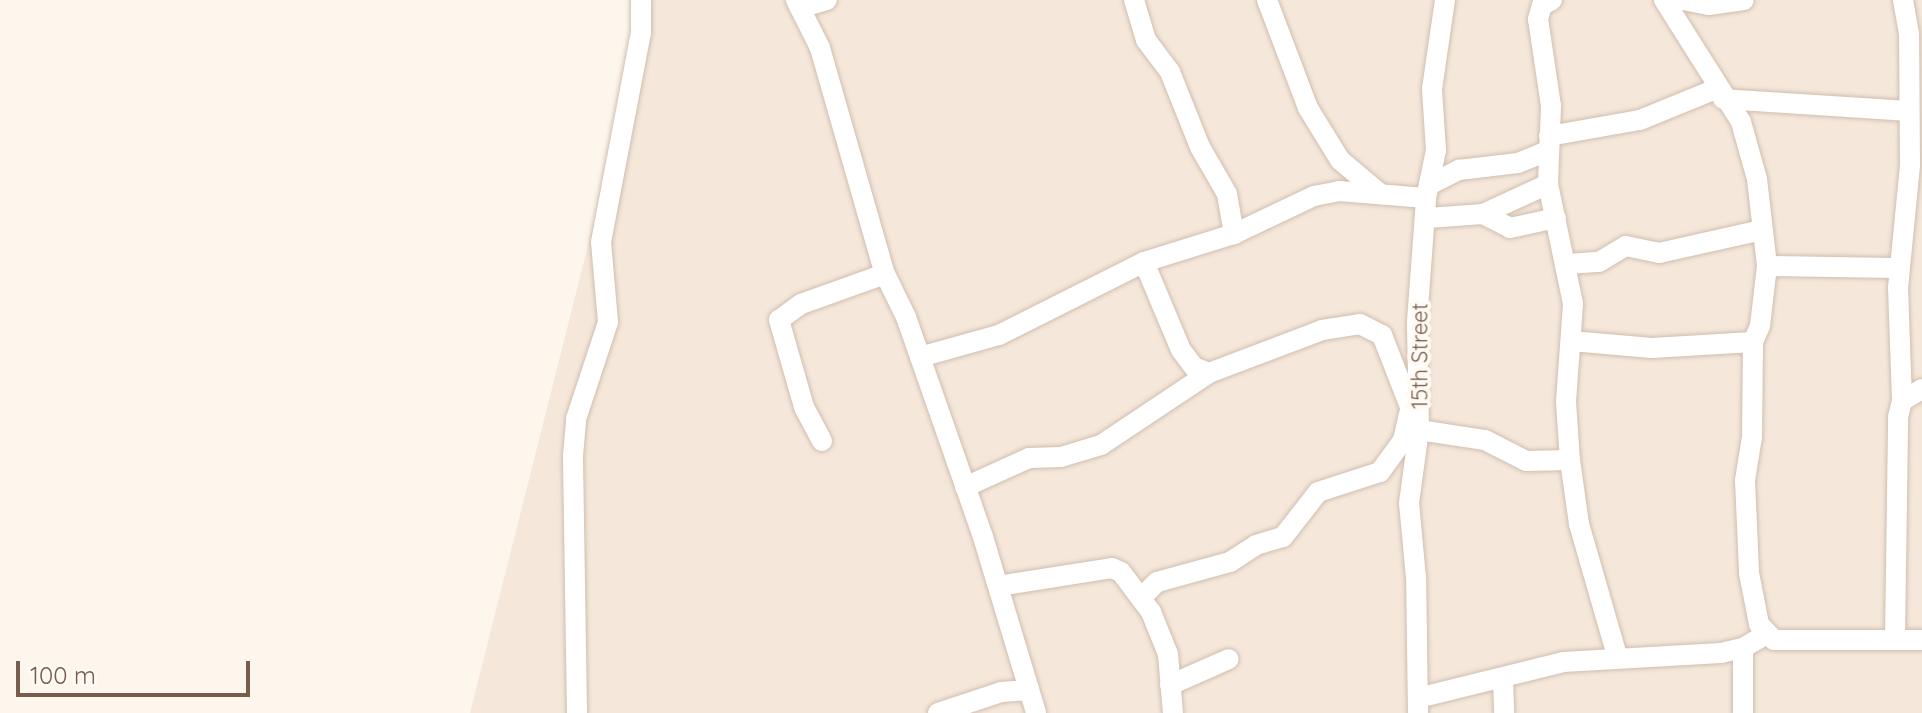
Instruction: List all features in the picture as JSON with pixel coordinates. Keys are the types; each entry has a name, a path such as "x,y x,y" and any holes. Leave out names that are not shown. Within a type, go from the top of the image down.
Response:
{"street":[{"path":"577,713 573,456 576,419 608,322 601,242 641,33 641,0"},
{"path":"827,0 798,4 820,48 885,274 920,357 965,487 1036,713"},
{"path":"1134,0 1146,40 1170,72 1200,147 1227,194 1234,234"},
{"path":"1267,0 1308,108 1340,160 1378,192"},
{"name":"15th Street","path":"1418,706 1409,503 1419,430 1417,322 1427,200 1436,150 1432,89 1445,0"},
{"path":"1552,0 1542,5 1538,19 1551,106 1548,184 1568,264 1571,341 1566,402 1570,460 1579,524 1617,656"},
{"path":"1664,0 1720,94 1741,122 1752,152 1767,266 1760,326 1753,342 1752,437 1745,480 1753,601 1765,635"},
{"path":"1683,0 1709,5 1744,0"},
{"path":"1895,640 1902,401 1899,268 1910,165 1907,111 1909,34 1903,0"},
{"path":"1427,200 1459,170 1518,163 1548,143 1640,120 1720,94 1907,111"},
{"path":"1483,214 1548,184"},
{"path":"920,357 999,335 1144,262 1234,234 1314,196 1378,192 1483,214 1510,228 1556,218"},
{"path":"1568,264 1604,260 1626,246 1659,253 1762,230"},
{"path":"1144,262 1187,360 1209,373"},
{"path":"1767,266 1899,268"},
{"path":"822,441 804,407 779,320 801,304 885,274"},
{"path":"965,487 1029,458 1061,457 1101,445 1209,373 1322,330 1360,324 1382,335 1419,430 1485,440 1526,461 1570,460"},
{"path":"1571,341 1652,348 1753,342"},
{"path":"1902,401 1922,389"},
{"path":"1142,597 1157,582 1230,562 1256,545 1283,537 1318,492 1380,472 1403,440 1409,410"},
{"path":"998,586 1112,568 1131,581 1142,597 1168,654 1173,713"},
{"path":"1418,706 1563,662 1743,648 1765,635 1783,641 1922,640"},
{"path":"1743,648 1743,713"},
{"path":"1170,685 1229,659"},
{"path":"1503,679 1504,713"},
{"path":"938,713 1001,692 1029,690"}],"shaded area":[{"path":"650,0 1922,0 1922,713 470,713"}]}
